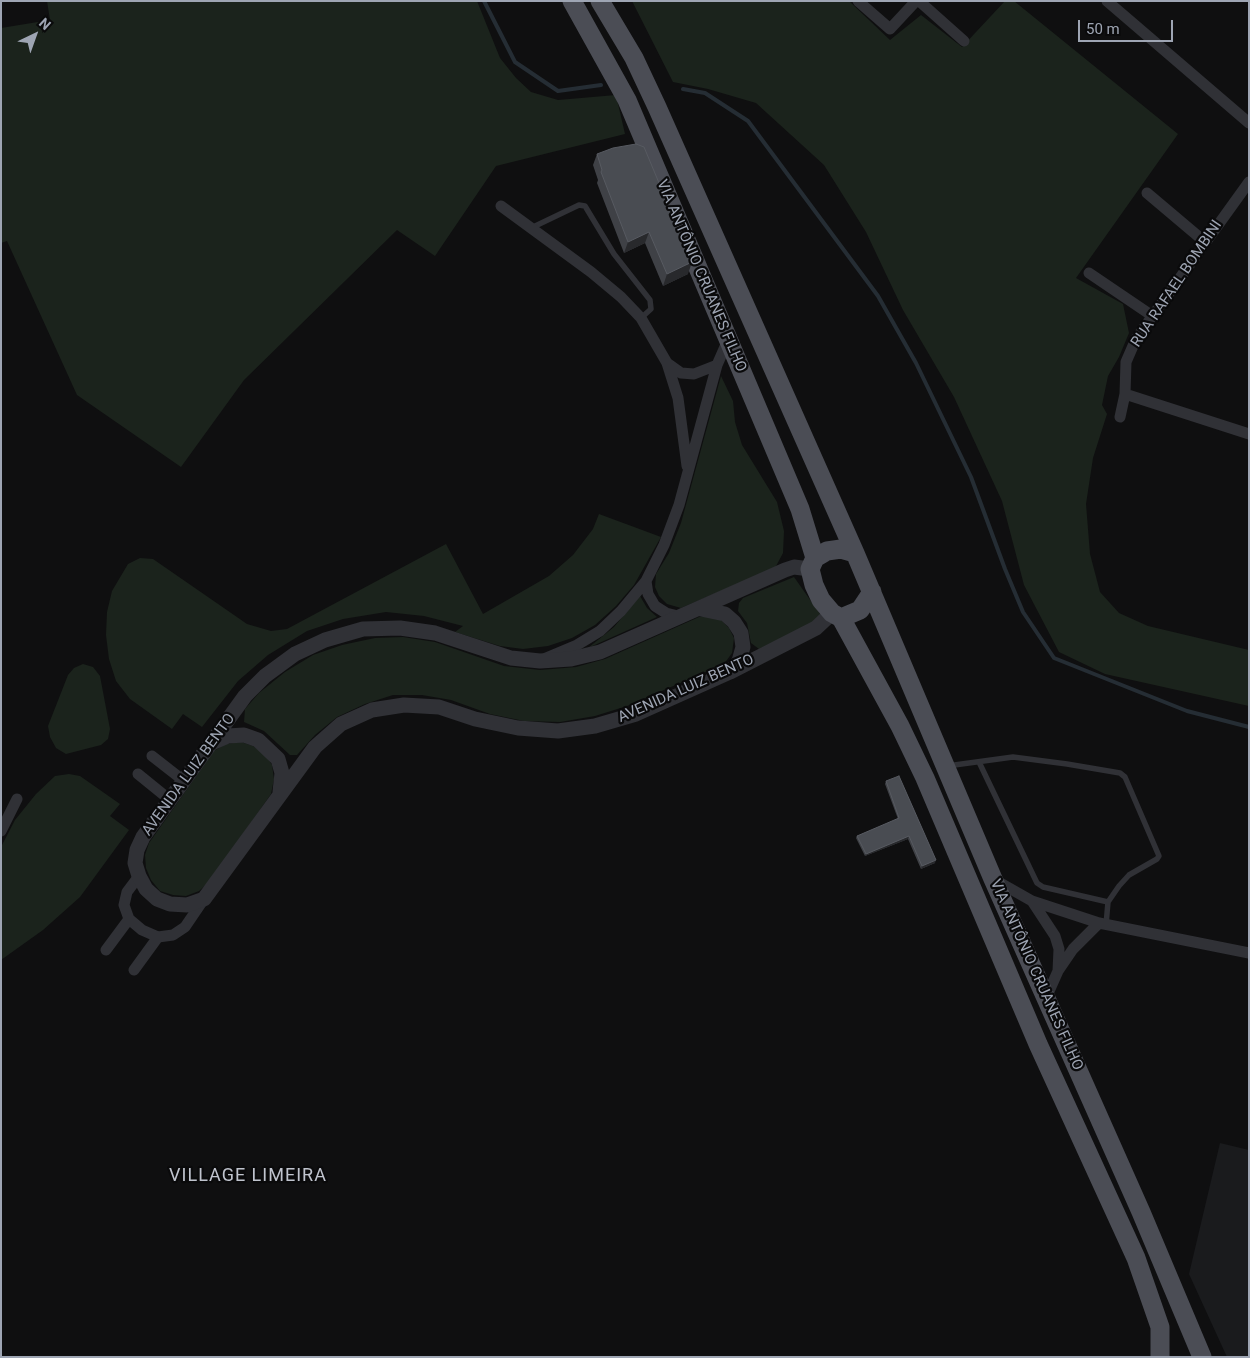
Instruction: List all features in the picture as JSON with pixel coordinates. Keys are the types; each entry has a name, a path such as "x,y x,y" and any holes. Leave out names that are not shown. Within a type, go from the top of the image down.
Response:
{"main road":[{"name":"VIA ANTÔNIO CRUANES FILHO","path":"572,1 627,100 800,509 813,563"},
{"name":"VIA ANTÔNIO CRUANES FILHO","path":"600,1 634,58 653,99 855,553"},
{"path":"841,549 855,553 872,592 860,610 837,616 821,600 814,585 813,563 827,551 841,549"},
{"name":"VIA ANTÔNIO CRUANES FILHO","path":"872,592 947,766 993,879 1141,1212 1202,1357"},
{"name":"VIA ANTÔNIO CRUANES FILHO","path":"837,616 900,726 925,778 1038,1044 1136,1258 1160,1327 1160,1357"}],"street":[{"path":"858,1 890,29 918,1 964,41"},
{"path":"1107,1 1249,123"},
{"name":"RUA RAFAEL BOMBINI","path":"1120,417 1125,394 1126,362 1136,339 1249,182"},
{"path":"1147,192 1204,242"},
{"path":"501,206 591,272 622,297 641,318 666,363 678,398 688,473"},
{"path":"1089,273 1152,315"},
{"path":"540,661 577,645 600,631 621,612 646,580 664,545 688,473 717,365 728,340"},
{"path":"666,363 681,373 694,374 717,365"},
{"path":"1125,394 1249,434"},
{"name":"AVENIDA LUIZ BENTO","path":"139,876 135,863 137,850 143,837 245,696 265,676 295,654 325,640 363,629 400,628 435,633 511,658 540,661 571,659 600,652 701,609 785,570 813,563"},
{"path":"646,580 648,594 655,606 666,614 682,617"},
{"path":"701,609 725,614 734,622 741,633 743,647 739,661 730,672"},
{"name":"AVENIDA LUIZ BENTO","path":"204,899 315,747 341,724 372,710 404,705 439,707 475,719 518,728 558,731 596,726 636,714 730,672 837,616"},
{"path":"211,743 228,736 244,735 258,740 278,759 282,773 280,793"},
{"path":"152,756 184,781"},
{"path":"138,774 170,800"},
{"path":"1,831 17,799"},
{"path":"139,876 146,889 158,899 170,904 187,905 204,899 185,927 173,935 158,937 142,930 129,919 124,905 128,892 139,876"},
{"path":"993,879 1032,901 1103,924 1249,952"},
{"path":"1032,901 1055,936 1059,949 1058,971"},
{"path":"106,950 129,919"},
{"path":"1046,998 1058,971 1074,949 1103,924"},
{"path":"134,970 158,937"}],"lane":[{"path":"530,228 579,205 586,206 614,254 650,300 651,309 641,318"},
{"path":"947,766 1021,758 1106,771 1125,777 1159,856 1129,875 1108,902 1103,924"},
{"path":"979,762 1037,883 1043,887 1108,902"}],"shaded area":[{"path":"47,1 477,1 500,58 516,78 531,92 558,100 616,95 625,134 496,166 435,256 397,230 244,380 181,467 77,395 7,241 1,243 1,28 50,20"},
{"path":"632,1 849,1 890,40 921,15 962,47 1005,1 1014,1 1178,134 1076,278 1123,304 1129,333 1119,357 1108,376 1102,405 1107,414 1093,458 1086,504 1090,554 1100,592 1119,613 1148,626 1249,650 1249,706 1105,674 1059,652 1024,585 1002,501 954,397 903,310 866,232 824,165 756,103 708,89 673,82"},
{"path":"721,376 733,401 735,422 742,445 777,502 784,531 783,553 775,568 681,608 667,604 659,596 655,587 656,574 669,553 681,523"},
{"path":"599,514 661,537 634,585 616,606 595,625 572,638 548,646 523,649 500,646 455,632 463,626 424,616 386,612 343,619 307,631 268,655 238,681 202,727 183,714 172,729 130,699 116,681 109,659 106,635 107,612 112,591 128,564 140,558 153,559 247,624 271,631 287,629 446,544 483,614 549,576 573,555 593,529"},
{"path":"794,577 825,621 759,649 751,643 747,623 738,611 739,603 743,598"},
{"path":"640,596 647,608 657,617 588,648 614,627"},
{"path":"710,616 720,619 729,628 734,638 732,653 724,664 627,706 595,716 560,722 524,721 490,714 451,700 422,695 393,695 365,704 337,717 315,735 297,755 290,755 264,731 244,722 245,709 259,693 285,672 313,655 342,645 375,638 403,637 435,642 504,666 540,670 576,667 605,659 699,617"},
{"path":"83,664 93,667 100,676 110,729 108,739 101,745 66,754 56,748 50,737 48,726 68,675 74,668"},
{"path":"241,742 253,746 265,754 272,765 274,779 271,794 210,881 199,891 186,896 160,891 151,880 146,868 145,855 149,843 214,751 226,744"},
{"path":"69,774 80,776 120,804 110,816 129,830 80,897 43,930 1,960 1,847 15,820 36,794 55,776"},
{"path":"1220,1143 1249,1150 1249,1356 1227,1357 1189,1274"}],"building":[{"path":"636,144 644,147 692,262 667,274 649,232 628,242 601,172 597,154 613,148"},
{"path":"899,776 936,860 922,866 909,836 866,854 857,836 899,818 886,781"}],"waterway":[{"path":"484,1 515,62 558,91 601,85"},
{"path":"683,89 705,93 748,121 878,296 916,363 971,477 1023,612 1054,658 1187,711 1249,727"}],"district":[{"name":"VILLAGE LIMEIRA","path":"248,1176"}]}
